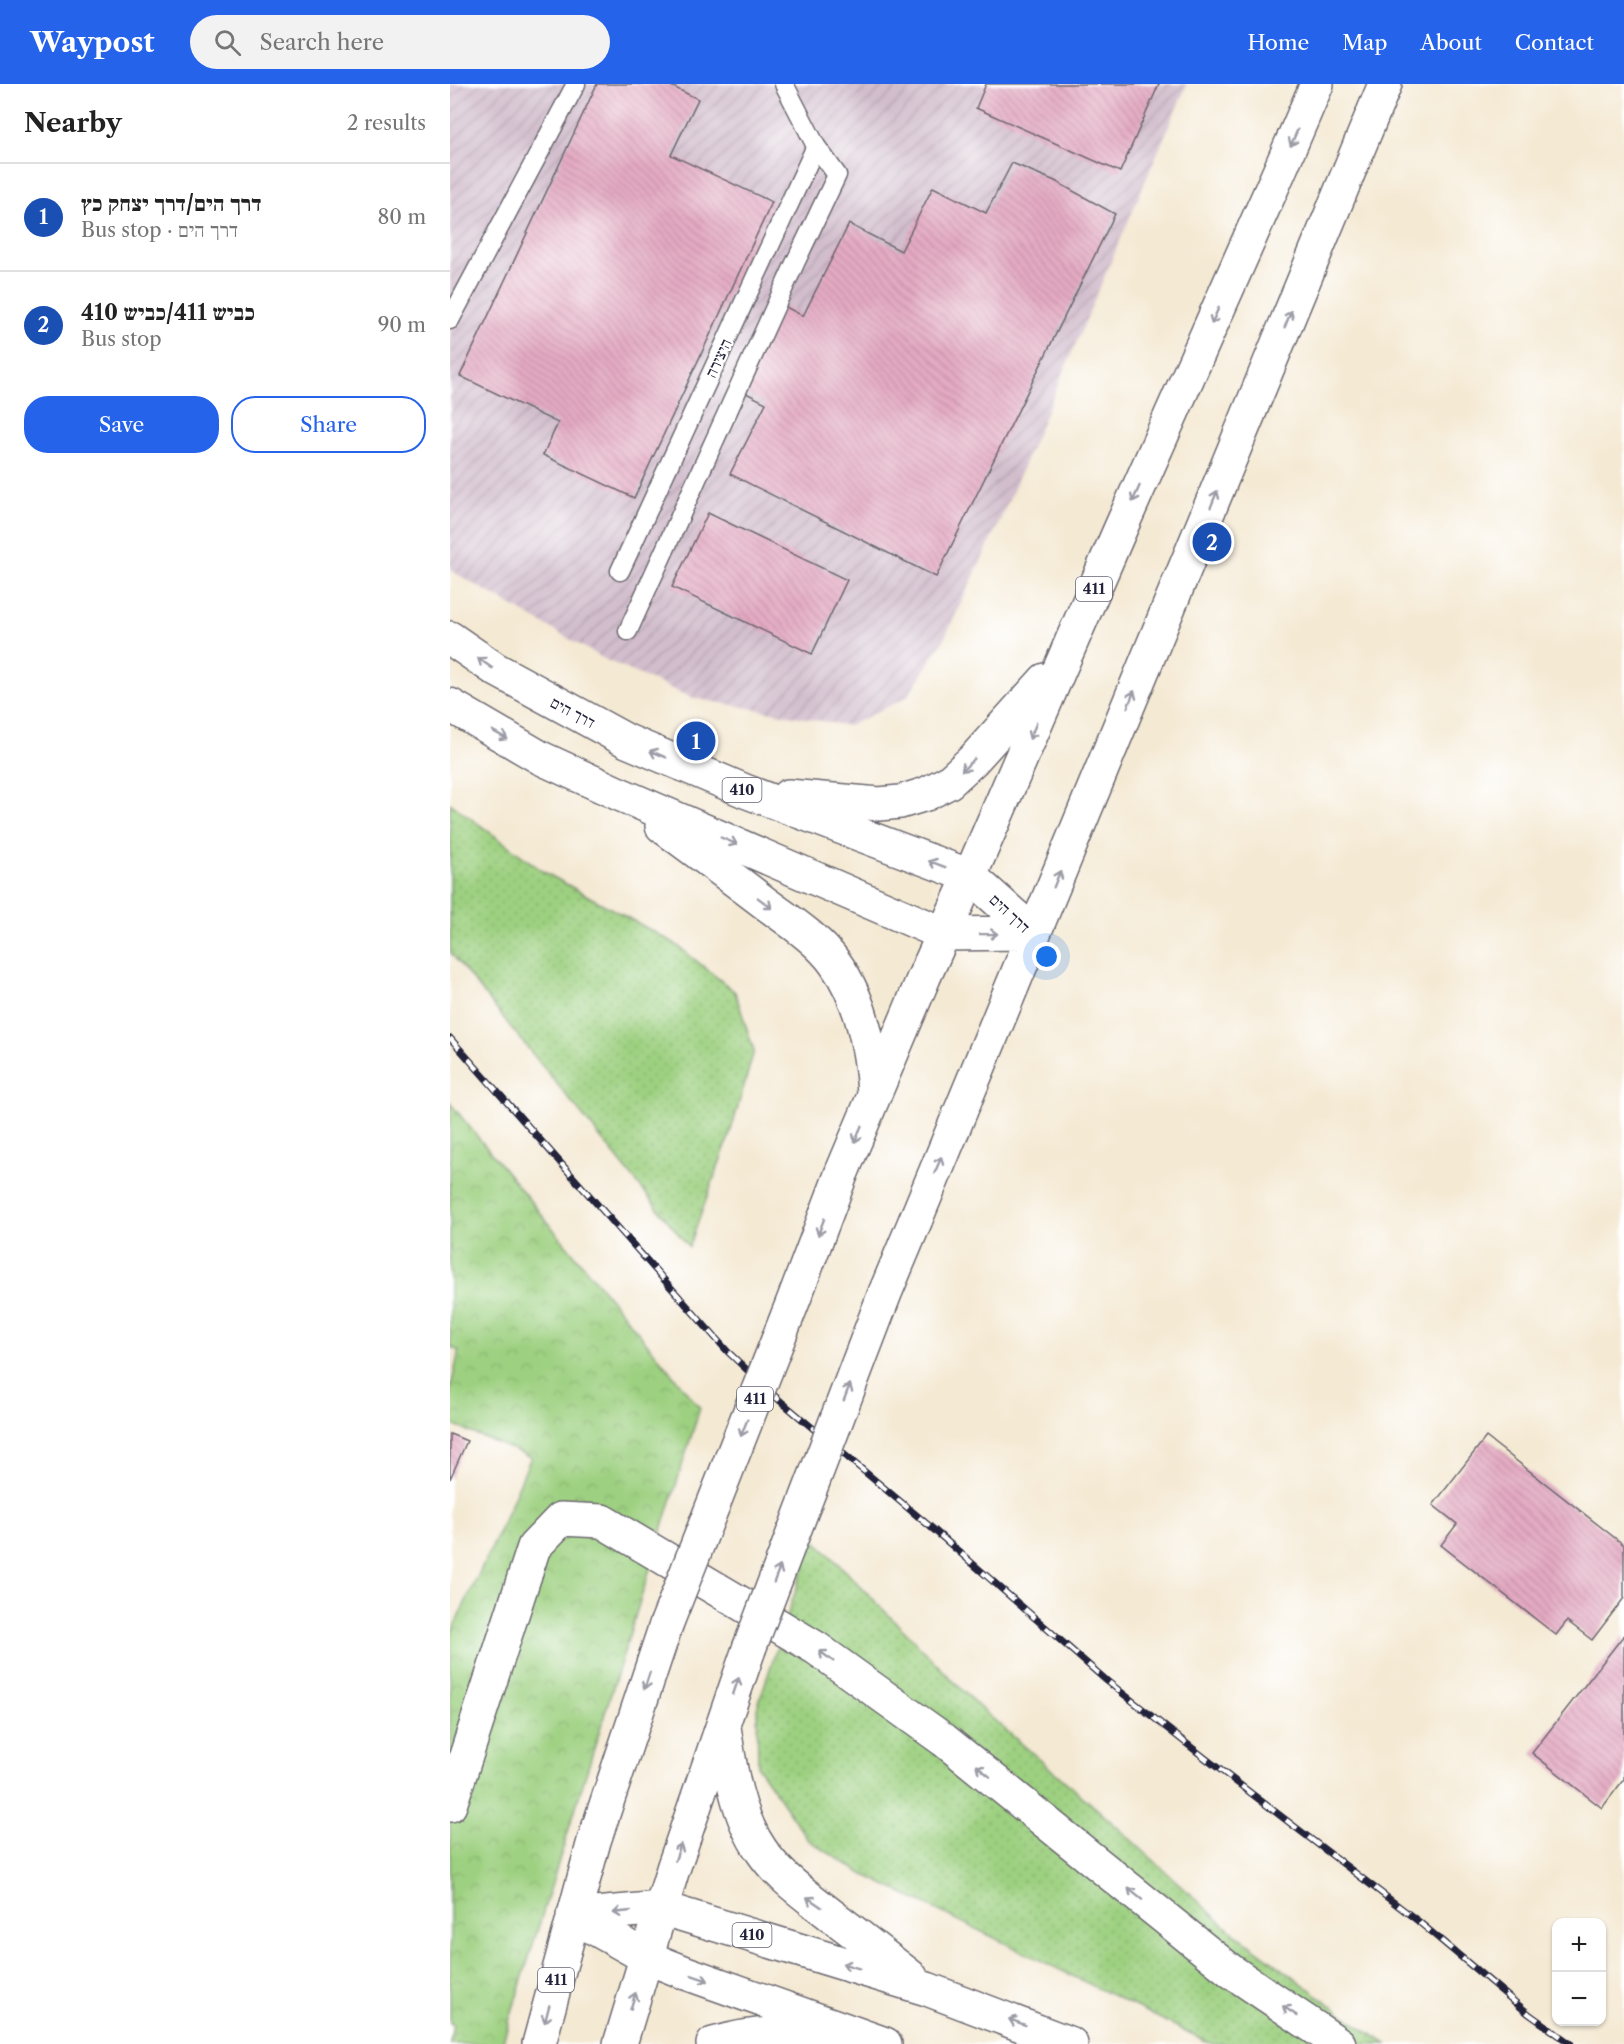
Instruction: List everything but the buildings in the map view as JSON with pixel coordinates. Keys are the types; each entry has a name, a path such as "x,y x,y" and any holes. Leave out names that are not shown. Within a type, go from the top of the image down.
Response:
{"main road":[{"name":"411","path":"539,2044 594,1841 666,1625 842,1172 1064,659 1317,84"},
{"path":"620,2044 661,1908 749,1648 885,1293 1385,84"},
{"name":"דרך הים","path":"450,638 495,669 627,741 745,791 970,876 1034,933"},
{"path":"745,791 879,804 926,794 949,782 973,760 1064,659"},
{"name":"דרך הים","path":"450,705 541,758 944,934 1034,933"},
{"path":"618,793 786,918 834,961 857,1005 866,1034 874,1095"},
{"path":"450,1805 534,1547 561,1519 603,1521 816,1648 944,1740 1232,1971 1339,2044"},
{"path":"723,1724 736,1789 749,1828 760,1849 804,1896 927,1989"},
{"name":"410","path":"573,1917 661,1908 927,1989 1071,2044"},
{"path":"573,1917 646,1957 885,2044"},
{"path":"713,2044 739,2036 778,2032 848,2044"}],"lane":[{"path":"450,320 576,84"},
{"path":"628,631 795,261 837,175 816,146 784,84"},
{"name":"היצירה","path":"621,571 816,146"}],"shaded area":[{"path":"450,84 1187,84 998,525 943,641 907,697 849,726 693,698 606,660 450,570"}],"green space":[{"path":"450,803 544,872 674,943 735,992 754,1051 730,1134 689,1247 450,952"},
{"path":"450,1103 700,1408 502,2044 450,2044 453,2024 450,2023 450,1635 531,1457 450,1424 450,1391 459,1351 450,1347"},
{"path":"813,1538 978,1706 1104,1815 1224,1925 1360,2027 1387,2044 1212,2044 861,1873 808,1840 758,1767 757,1708"}],"railway":[{"path":"450,1038 728,1352 778,1399 933,1529 1107,1681 1418,1921 1529,2014 1571,2044"}],"place":[{"name":"כביש 411/כביש 410","path":"1212,542"},
{"name":"דרך הים/דרך יצחק כץ","path":"696,741"}]}
